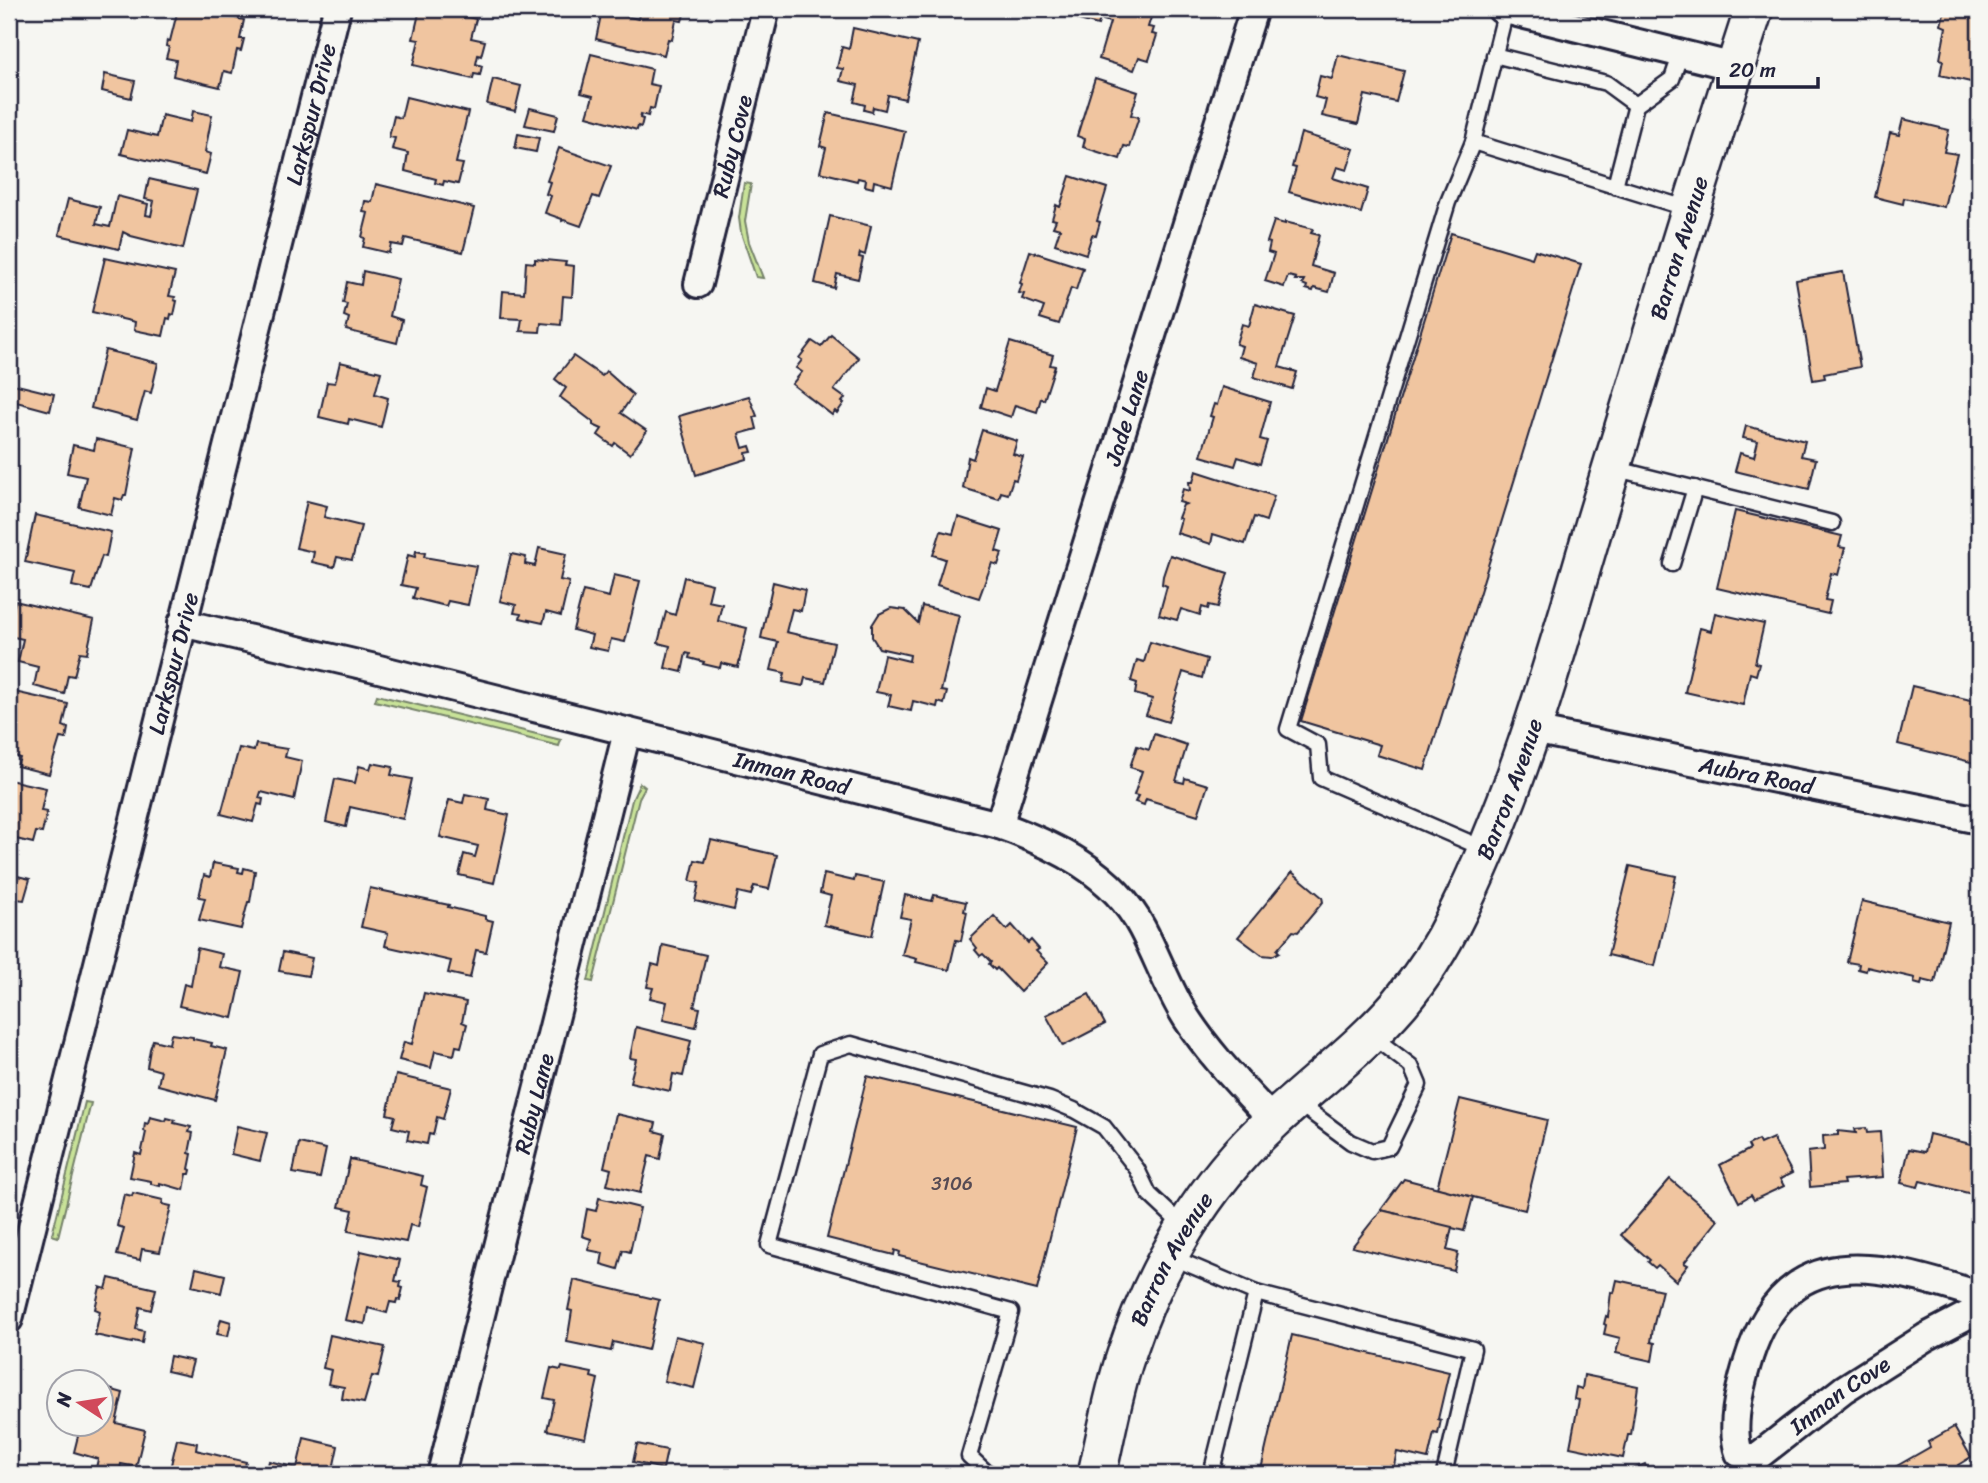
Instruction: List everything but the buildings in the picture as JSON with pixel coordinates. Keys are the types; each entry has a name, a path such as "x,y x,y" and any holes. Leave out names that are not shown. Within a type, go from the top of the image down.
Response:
{"main road":[{"name":"Barron Avenue","path":"1097,1474 1125,1356 1150,1292 1177,1242 1230,1167 1285,1111 1400,1003 1431,959 1455,918 1488,850 1533,730 1689,209 1754,9"}],"street":[{"name":"Larkspur Drive","path":"9,1319 337,9"},
{"name":"Ruby Cove","path":"698,284 766,9"},
{"name":"Jade Lane","path":"999,825 1254,9"},
{"path":"1503,9 1735,67"},
{"name":"Inman Road","path":"182,623 362,665 999,825 1048,844 1080,861 1119,896 1140,925 1186,1018 1210,1050 1285,1111"},
{"name":"Aubra Road","path":"1533,730 1979,820"},
{"name":"Ruby Lane","path":"441,1474 627,732"},
{"name":"Inman Cove","path":"1979,1295 1905,1274 1856,1267 1820,1274 1790,1290 1768,1315 1753,1346 1735,1427 1735,1442 1740,1453 1749,1458 1758,1456 1844,1389 1926,1337 1979,1309"}],"lane":[{"path":"1488,850 1321,778 1318,745 1288,730 1448,202 1474,142 1503,9"},
{"path":"1615,186 1636,105 1672,79 1681,53"},
{"path":"1494,55 1606,83 1636,105"},
{"path":"1474,142 1689,209"},
{"path":"1612,468 1832,523"},
{"path":"1672,564 1695,488"},
{"path":"1285,1111 1372,1151 1388,1147 1419,1085 1411,1066 1369,1034"},
{"path":"991,1474 969,1456 1011,1312 769,1245 820,1054 852,1044 1050,1100 1074,1110 1104,1127 1137,1169 1177,1242 1256,1293 1473,1349 1444,1474"},
{"path":"1211,1474 1256,1293"}],"green space":[{"path":"744,183 751,184 745,221 749,242 763,278 756,277 741,233 739,218"},
{"path":"377,695 561,740 559,746 375,701"},
{"path":"640,783 645,787 639,798 593,982 588,981 632,800"},
{"path":"85,1102 91,1103 58,1237 52,1235"}]}
